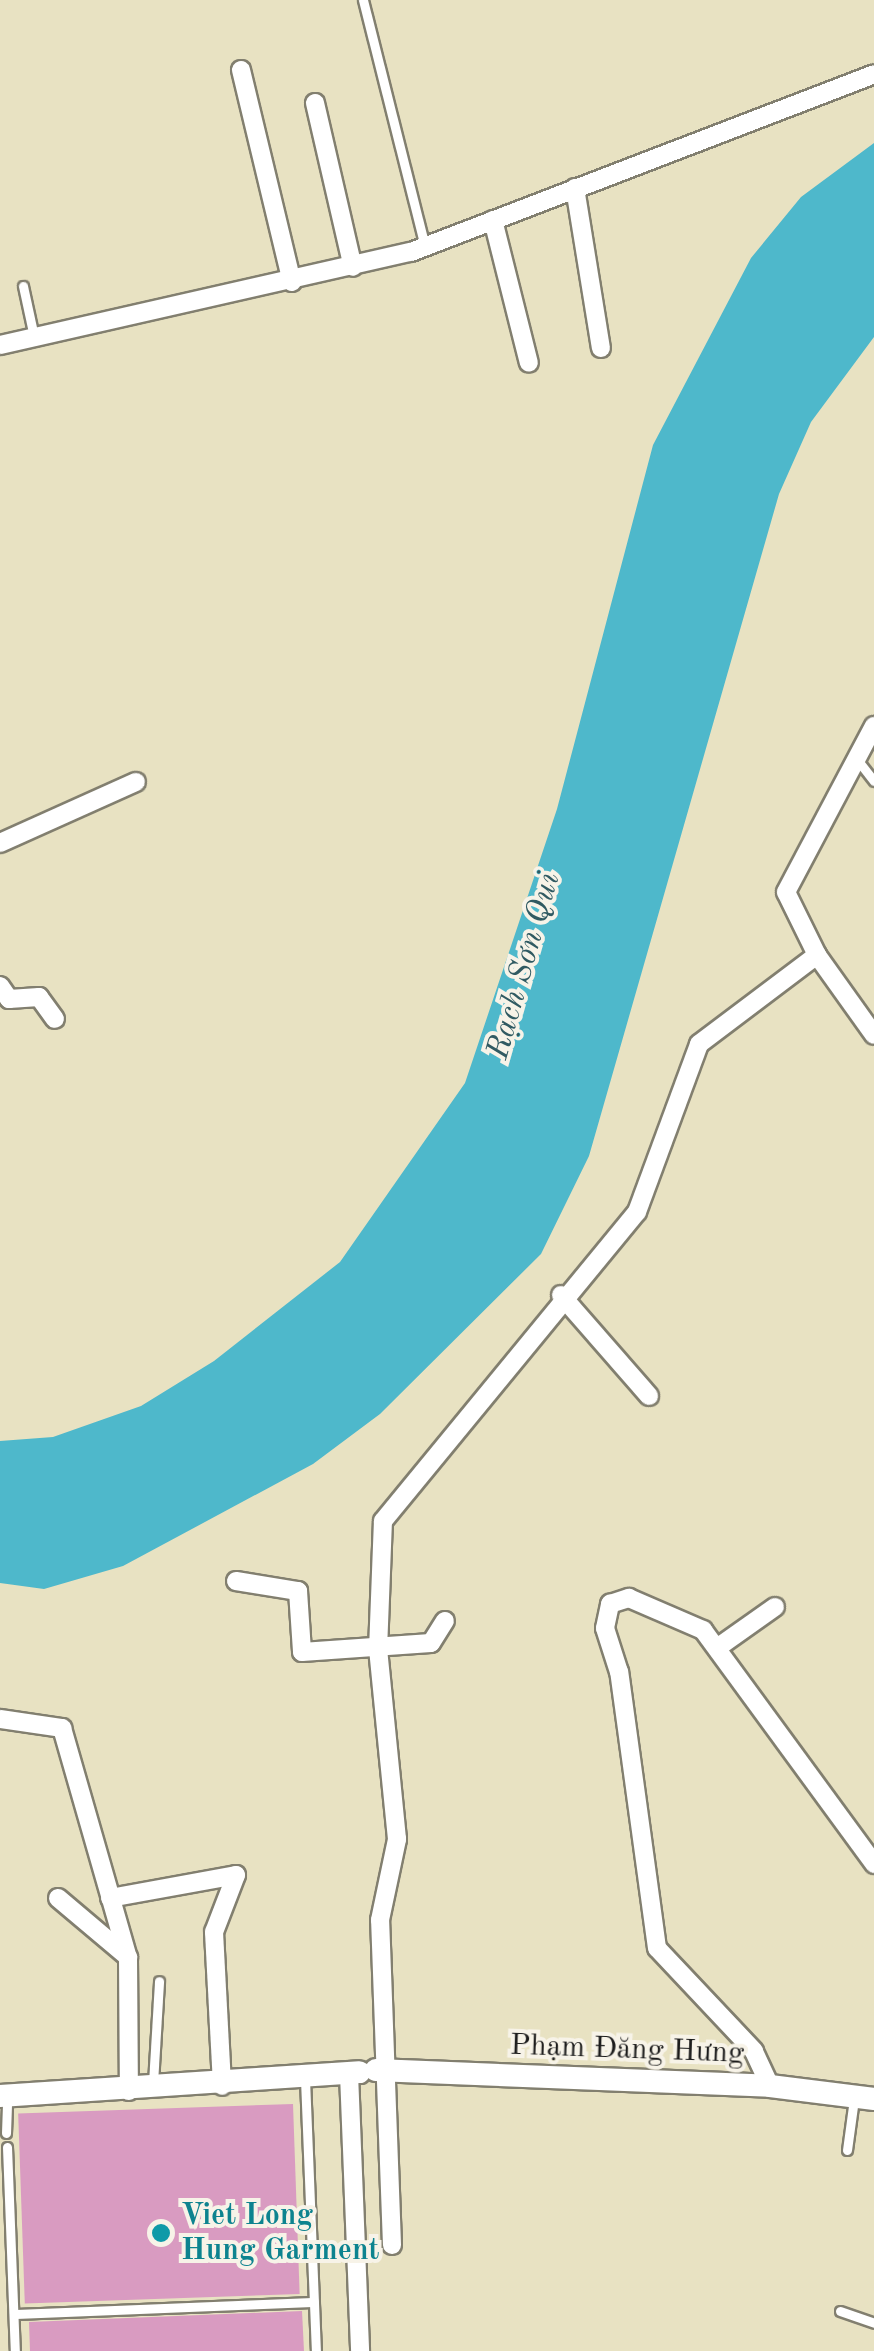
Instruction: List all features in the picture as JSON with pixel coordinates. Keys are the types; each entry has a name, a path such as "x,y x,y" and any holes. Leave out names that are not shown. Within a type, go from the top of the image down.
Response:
{"street":[{"path":"241,70 292,282"},
{"path":"0,345 292,282 425,248 716,132 874,74"},
{"path":"315,103 352,268"},
{"path":"575,188 601,348"},
{"path":"494,220 529,363"},
{"path":"874,726 786,892 817,955 874,1035"},
{"path":"0,842 136,782"},
{"path":"360,2351 368,2071 380,1920 397,1839 368,1651 387,1510 561,1295 637,1212 692,1054 817,955"},
{"path":"0,986 9,999 39,997 55,1019"},
{"path":"561,1295 649,1396"},
{"path":"236,1582 298,1591 302,1652 368,1651 431,1644 445,1620"},
{"path":"770,2086 754,2050 657,1948 605,1616 629,1598 692,1623 717,1648 874,1864"},
{"path":"717,1648 775,1607"},
{"path":"0,1719 62,1728 128,1958 141,2090"},
{"path":"110,1898 236,1875 214,1932 222,2086"},
{"path":"58,1898 128,1958"},
{"path":"368,2071 392,2245"},
{"name":"Phạm Đăng Hưng","path":"3,2096 222,2086 368,2071 770,2086 864,2098"}],"lane":[{"path":"363,0 425,248"},
{"path":"23,286 35,340"},
{"path":"855,756 874,782"},
{"path":"141,2090 158,1981"},
{"path":"305,2080 316,2351"},
{"path":"3,2096 6,2132"},
{"path":"847,2150 864,2098"},
{"path":"8,2147 15,2351"},
{"path":"14,2314 314,2302"},
{"path":"840,2311 874,2323"}],"water":[{"name":"Rạch Sơn Qui","path":"874,143 874,337 811,422 779,494 589,1156 541,1254 380,1414 313,1464 123,1566 44,1589 0,1583 0,1441 53,1437 141,1406 214,1361 340,1262 465,1083 557,809 653,445 751,258 801,197"}],"building":[{"name":"Viet Long Hung Garment","path":"293,2104 300,2294 25,2303 18,2114"},
{"path":"302,2311 304,2351 30,2351 29,2322"}],"place":[{"name":"Viet Long Hung Garment","path":"161,2233"}]}
